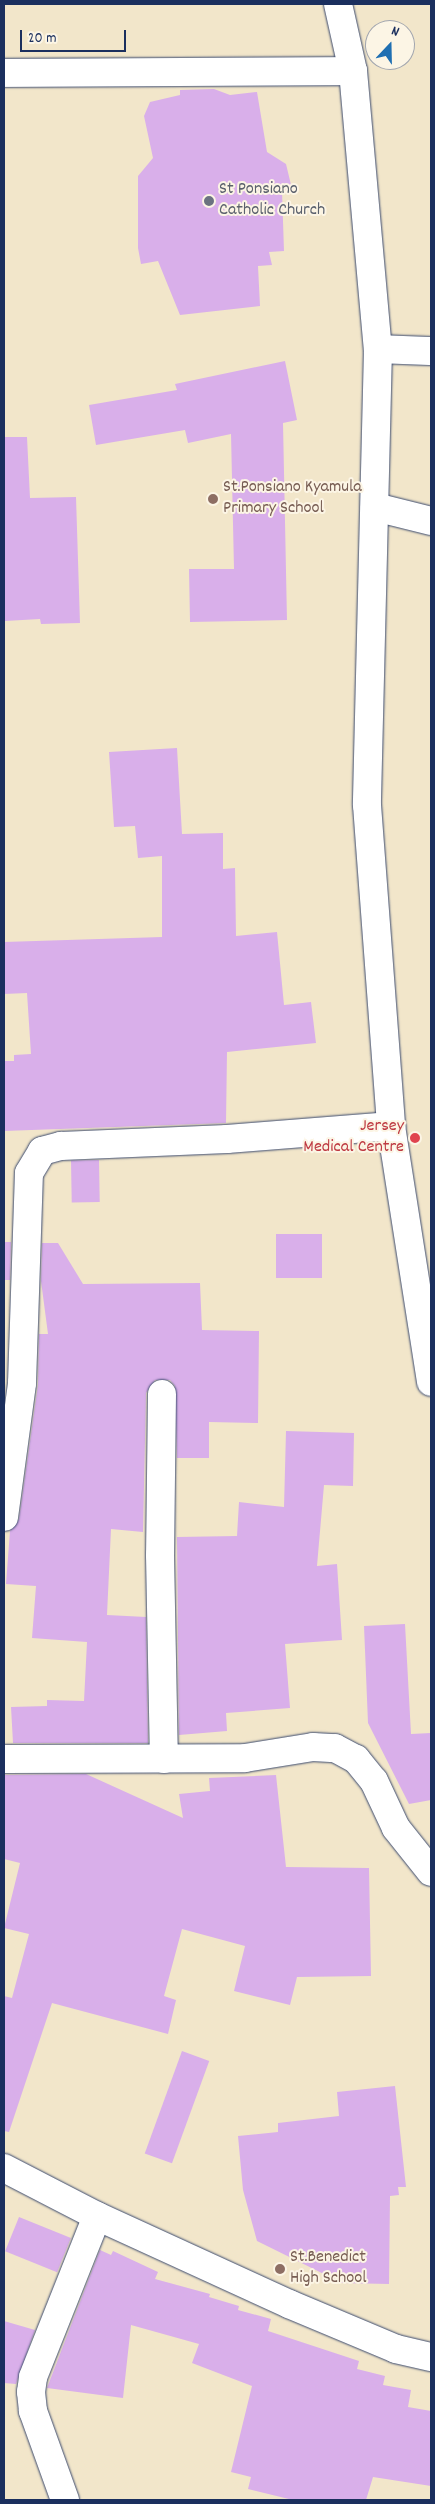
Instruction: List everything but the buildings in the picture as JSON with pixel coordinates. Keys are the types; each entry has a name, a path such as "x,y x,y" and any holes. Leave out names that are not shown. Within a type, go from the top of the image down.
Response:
{"street":[{"path":"338,4 353,71 378,349 367,806 391,1126 431,1382"},
{"path":"4,73 353,71"},
{"path":"378,349 431,351"},
{"path":"374,507 431,521"},
{"path":"4,1517 22,1383 29,1173 42,1151 61,1146 226,1139 391,1126"},
{"path":"162,1394 160,1554 164,1759"},
{"path":"4,1759 245,1758 314,1747 335,1748 356,1759 374,1781 396,1828 431,1872"},
{"path":"4,2168 97,2216 396,2349 431,2357"},
{"path":"65,2500 33,2411 31,2392 33,2377 97,2216"}],"place":[{"name":"St Ponsiano Catholic Church","path":"209,201"},
{"name":"St.Ponsiano Kyamula Primary School","path":"213,499"},
{"name":"Jersey Medical Centre","path":"415,1138"},
{"name":"St.Benedict High School","path":"280,2269"}]}
